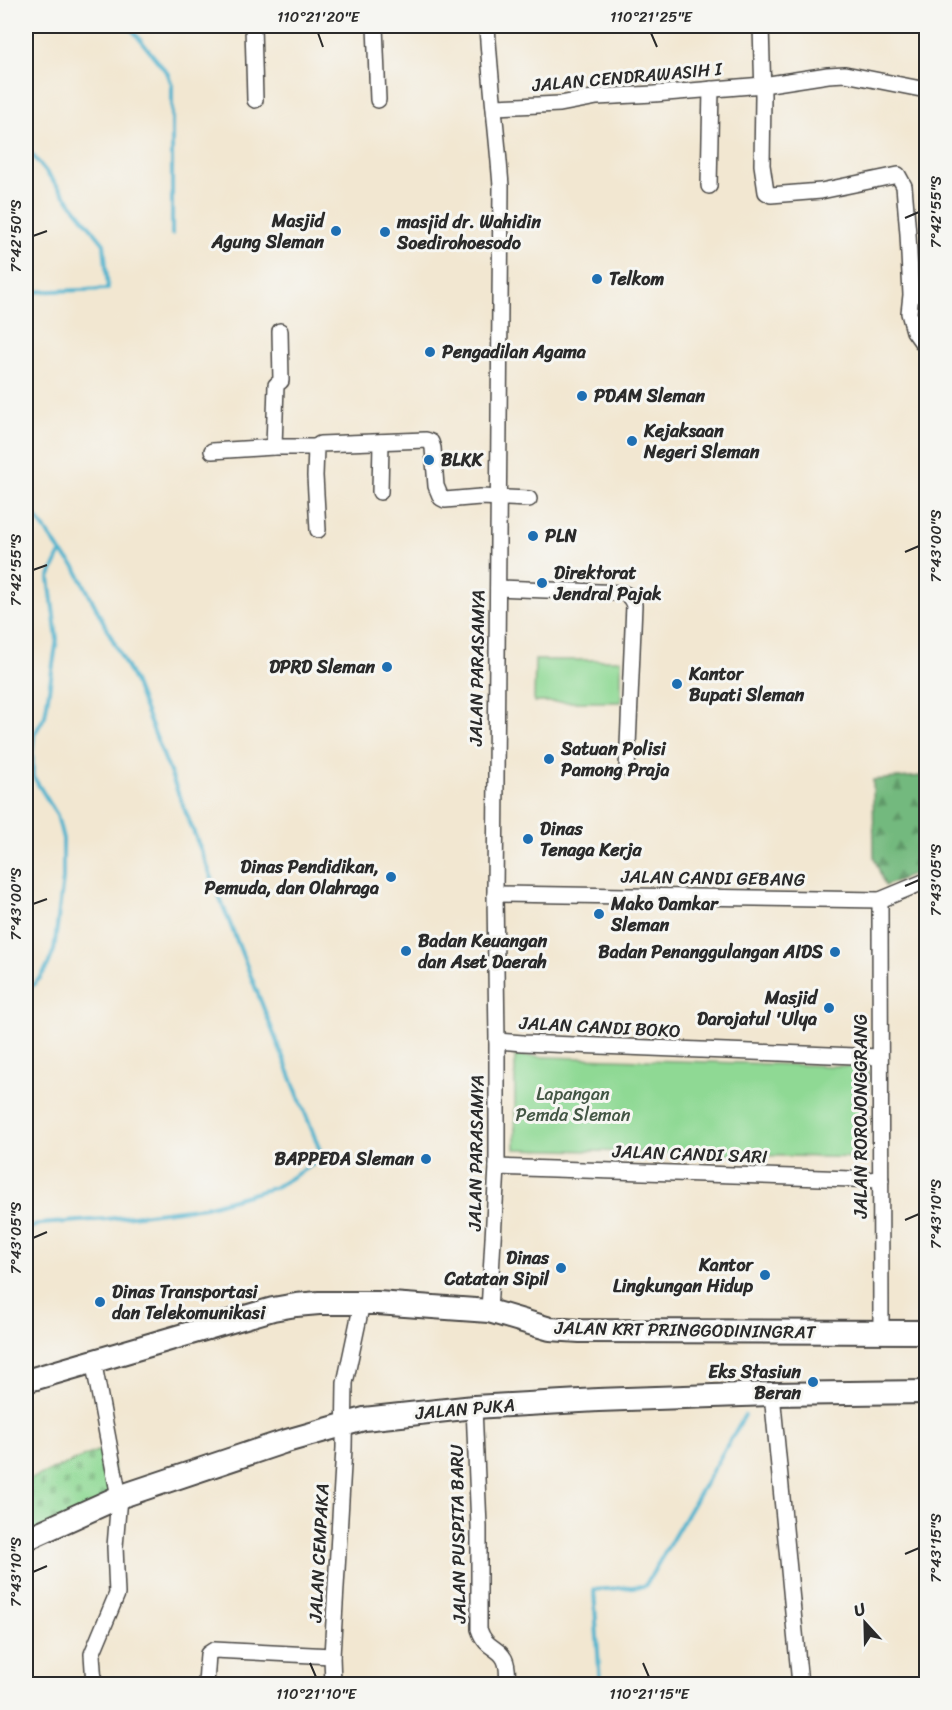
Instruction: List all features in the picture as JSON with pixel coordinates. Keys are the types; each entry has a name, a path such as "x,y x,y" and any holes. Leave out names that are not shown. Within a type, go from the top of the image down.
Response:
{"main road":[{"name":"JALAN KRT PRINGGODININGRAT","path":"26,1381 273,1309 319,1303 489,1311 550,1329 580,1331 927,1332"},
{"name":"JALAN PJKA","path":"26,1539 119,1497 283,1442 345,1424 391,1415 474,1407 598,1400 927,1392"}],"street":[{"path":"253,26 255,100"},
{"path":"375,26 378,100"},
{"name":"JALAN PARASAMYA","path":"487,26 501,186 495,894 497,1167 489,1311"},
{"path":"761,26 762,165 766,192 771,195 821,191 898,175 904,186 908,234 911,295 909,313 914,331 927,346"},
{"name":"JALAN CENDRAWASIH I","path":"495,107 560,104 597,97 763,85 845,74 927,90"},
{"path":"709,186 711,89"},
{"path":"274,447 276,385 282,381 280,331"},
{"path":"212,451 426,440 431,442 433,448 436,486 441,498 445,500 480,497 529,499"},
{"path":"380,492 381,442"},
{"path":"316,447 318,530"},
{"path":"498,588 622,593 628,594 632,599 627,769"},
{"name":"JALAN CANDI GEBANG","path":"495,894 880,900 927,881"},
{"name":"JALAN ROROJONGGRANG","path":"880,900 881,1332"},
{"name":"JALAN CANDI BOKO","path":"497,1041 523,1044 880,1057"},
{"name":"JALAN CANDI SARI","path":"497,1167 881,1180"},
{"name":"JALAN CEMPAKA","path":"333,1684 332,1656 345,1424 345,1383 362,1304"},
{"path":"93,1360 119,1497 116,1547 117,1594 92,1654 94,1684"},
{"path":"772,1394 800,1684"},
{"name":"JALAN PUSPITA BARU","path":"474,1407 479,1527 479,1629 486,1642 503,1654 508,1675 507,1684"},
{"path":"206,1684 208,1654 214,1650 332,1656"}],"green space":[{"path":"535,660 621,660 621,702 534,702"},
{"path":"926,769 926,869 885,886 874,857 873,780 922,776"},
{"name":"Lapangan Pemda Sleman","path":"515,1056 869,1067 866,1158 515,1149"},
{"path":"109,1446 119,1497 26,1539 26,1481"}],"waterway":[{"path":"129,26 168,74 172,85 172,234"},
{"path":"26,147 104,244 108,289 26,292"},
{"path":"26,313 26,402"},
{"path":"26,503 61,552 75,567 133,679 323,1158 276,1187 205,1207 107,1219 39,1224 26,1230"},
{"path":"26,990 40,978 54,950 63,879 63,839 57,815 33,776 32,753 34,735 45,716 57,639 49,578 61,552"},
{"path":"600,1684 594,1590 645,1586 745,1415"}],"place":[{"name":"Masjid Agung Sleman","path":"336,231"},
{"name":"masjid dr. Wahidin Soedirohoesodo","path":"385,232"},
{"name":"Telkom","path":"597,279"},
{"name":"Pengadilan Agama","path":"430,352"},
{"name":"PDAM Sleman","path":"582,396"},
{"name":"Kejaksaan Negeri Sleman","path":"632,441"},
{"name":"BLKK","path":"429,460"},
{"name":"PLN","path":"533,536"},
{"name":"Direktorat Jendral Pajak","path":"542,583"},
{"name":"DPRD Sleman","path":"387,667"},
{"name":"Kantor Bupati Sleman","path":"677,684"},
{"name":"Satuan Polisi Pamong Praja","path":"549,759"},
{"name":"Dinas Tenaga Kerja","path":"528,839"},
{"name":"Dinas Pendidikan, Pemuda, dan Olahraga","path":"391,877"},
{"name":"Mako Damkar Sleman","path":"599,914"},
{"name":"Badan Keuangan dan Aset Daerah","path":"406,951"},
{"name":"Badan Penanggulangan AIDS","path":"835,952"},
{"name":"Masjid Darojatul 'Ulya","path":"829,1008"},
{"name":"BAPPEDA Sleman","path":"426,1159"},
{"name":"Dinas Catatan Sipil","path":"561,1268"},
{"name":"Kantor Lingkungan Hidup","path":"765,1275"},
{"name":"Dinas Transportasi dan Telekomunikasi","path":"100,1302"},
{"name":"Eks Stasiun Beran","path":"813,1382"}]}
